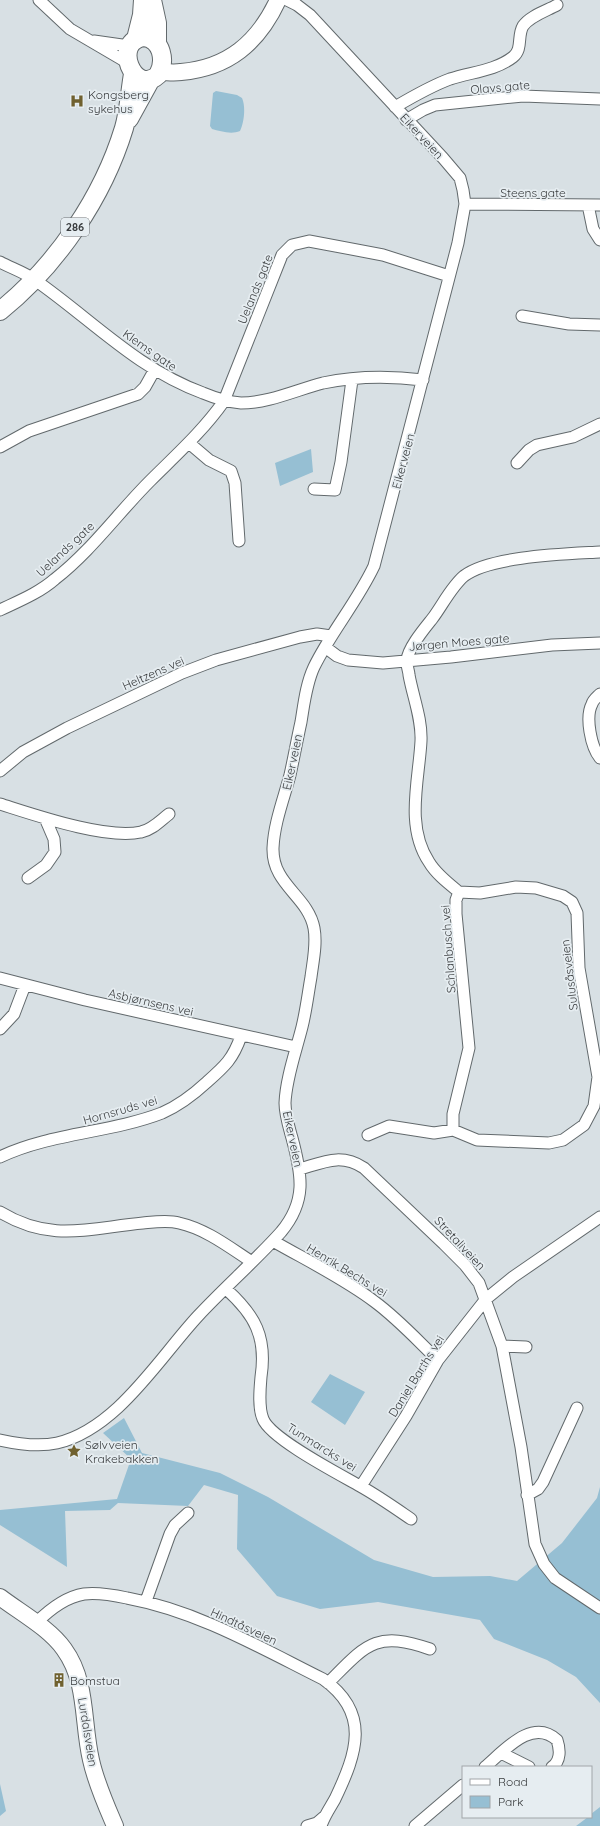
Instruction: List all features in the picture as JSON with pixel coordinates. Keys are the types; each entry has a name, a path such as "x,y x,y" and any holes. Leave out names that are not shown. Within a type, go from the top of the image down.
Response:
{"main road":[{"name":"286","path":"125,126 132,56 142,15 142,0"},
{"path":"152,0 156,23 157,63 141,80 132,56 147,37 157,63 181,72 217,65 236,54 257,32 278,0"},
{"name":"286","path":"0,311 34,279 64,242 93,200 110,165 125,126 157,63"},
{"name":"Lurdalsveien","path":"0,1597 60,1643 71,1658 78,1673 91,1760 102,1795 115,1826"}],"street":[{"path":"39,0 60,22 91,41 132,56"},
{"name":"Eikerveien","path":"0,1440 14,1444 56,1443 66,1440 95,1425 119,1407 157,1365 198,1315 273,1241 290,1221 297,1209 300,1196 300,1170 285,1105 286,1091 312,971 315,938 310,915 281,879 276,869 273,847 290,775 306,689 313,668 331,636 367,581 374,566 458,243 465,204 460,178 443,158 406,120 310,15 288,0"},
{"path":"395,107 449,80 492,68 512,58 517,53 520,40 519,35 524,25 529,20 557,5"},
{"path":"91,41 132,56"},
{"name":"Olavs gate","path":"406,120 423,110 435,106 523,96 600,99"},
{"name":"Steens gate","path":"465,204 600,206"},
{"path":"588,205 593,229 600,240"},
{"name":"Uelands gate","path":"0,610 35,593 55,579 86,551 150,481 214,417 224,401 282,255 292,245 309,241 383,255 449,276"},
{"name":"Klems gate","path":"0,262 34,279 154,370 178,384 224,401 241,403 263,400 324,383 352,380 378,378 423,380"},
{"path":"522,316 569,324 600,325"},
{"path":"0,447 29,431 138,394 145,388 154,370"},
{"path":"314,489 335,490 341,462 352,380"},
{"path":"517,463 529,450 537,445 573,437 600,424"},
{"path":"189,443 209,460 231,471 235,483 238,541"},
{"path":"407,660 415,641 455,587 463,577 479,567 556,555 600,552"},
{"name":"Heltzens vei","path":"0,771 24,752 67,728 182,673 216,660 292,639 317,634 331,636"},
{"name":"Jørgen Moes gate","path":"325,646 338,656 348,660 383,663 451,657 552,645 600,643"},
{"name":"Schlanbusch vei","path":"407,660 418,714 421,740 415,815 418,836 429,862 459,892 456,900 456,914 469,1048 453,1114 453,1130"},
{"path":"600,694 592,703 589,714 592,742 600,758"},
{"path":"0,804 45,818 103,832 129,834 142,832 153,827 169,814"},
{"path":"28,878 46,865 55,852 54,839 45,818"},
{"name":"Sulusåsveien","path":"453,1130 477,1140 530,1144 549,1143 563,1140 584,1125 594,1106 598,1077 579,968 577,913 572,902 557,893 536,888 516,887 480,893 459,892"},
{"name":"Asbjørnsens vei","path":"0,978 296,1048"},
{"path":"0,1029 14,1014 25,985"},
{"name":"Hornsruds vei","path":"0,1157 16,1150 117,1126 163,1112 190,1096 225,1066 235,1053 241,1036"},
{"path":"368,1135 389,1126 434,1133 446,1133 453,1130"},
{"name":"Stretaliveien","path":"300,1170 344,1159 354,1162 364,1168 465,1265 479,1283 502,1346 521,1447 535,1544 547,1570 555,1578 600,1608"},
{"path":"0,1212 21,1222 56,1231 70,1232 99,1230 133,1224 178,1222 203,1232 252,1262"},
{"name":"Daniel Barths vei","path":"361,1486 406,1416 438,1360 486,1299 513,1276 600,1217"},
{"name":"Henrik Bechs vei","path":"273,1241 346,1282 375,1301 392,1315 438,1360"},
{"name":"Tunmarcks vei","path":"226,1288 253,1318 259,1332 263,1347 260,1386 263,1419 272,1432 297,1449 361,1486 411,1519"},
{"path":"502,1346 526,1347"},
{"path":"527,1495 538,1489 543,1482 576,1408"},
{"path":"146,1601 170,1534 175,1525 188,1513"},
{"name":"Hindtåsveien","path":"36,1624 51,1609 83,1594 104,1594 146,1601 173,1609 224,1630 328,1683 344,1698 350,1708 353,1715 356,1736 348,1769 334,1800 322,1822 307,1826"},
{"path":"328,1683 347,1663 375,1642 398,1640 430,1649"},
{"path":"486,1766 515,1741 531,1732 546,1732 557,1740 559,1756 554,1766"},
{"path":"501,1753 527,1766"},
{"path":"415,1826 462,1786"}],"green space":[{"path":"216,91 237,95 242,98 244,115 243,124 240,131 233,133 226,132 212,129 210,126 213,93"},
{"path":"311,449 313,472 280,486 275,463"},
{"path":"330,1374 365,1392 345,1425 311,1402"},
{"path":"124,1418 142,1453 220,1473 268,1497 374,1560 433,1577 490,1576 517,1581 562,1543 597,1498 600,1487 600,1703 576,1677 547,1660 494,1639 480,1620 378,1602 320,1609 277,1596 237,1549 238,1495 204,1485 188,1506 118,1503 110,1510 65,1511 67,1567 0,1525 0,1510 117,1499 131,1459 103,1433"},
{"path":"0,1784 6,1811 0,1816"},
{"path":"600,1807 600,1826 576,1826 587,1818 592,1818 592,1813"}],"place":[{"name":"Kongsberg sykehus","path":"77,101"},
{"name":"Sølvveien Krakebakken","path":"74,1451"},
{"name":"Bomstua","path":"59,1680"}]}
